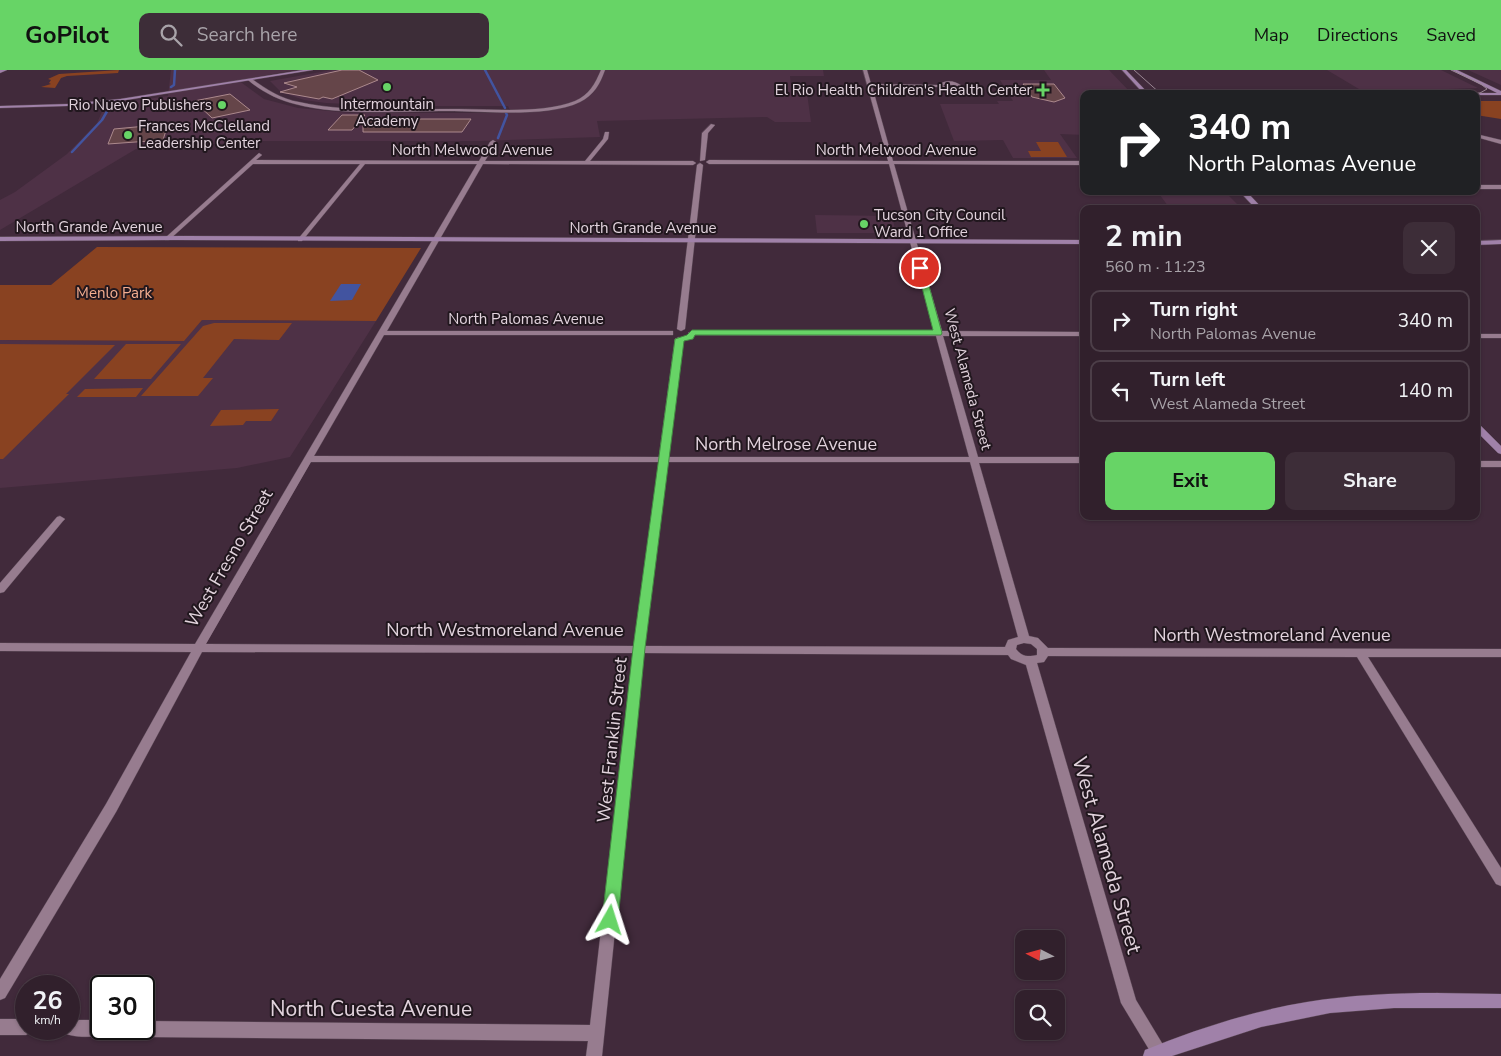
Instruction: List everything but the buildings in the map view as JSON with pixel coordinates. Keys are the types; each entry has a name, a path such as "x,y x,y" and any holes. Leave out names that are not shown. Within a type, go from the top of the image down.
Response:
{"main road":[{"path":"0,72 5,70"},
{"path":"0,107 67,105 114,101 311,70"},
{"path":"1124,70 1143,90"},
{"path":"1454,70 1501,93"},
{"path":"1480,94 1501,93"},
{"path":"1246,195 1256,205"},
{"name":"North Grande Avenue","path":"0,239 1080,242"},
{"path":"1480,243 1501,242"},
{"path":"1480,430 1501,451"},
{"path":"1156,1054 1193,1040 1261,1019 1329,1006 1406,1000 1501,1002"}],"street":[{"path":"250,80 267,92 295,103 311,106 355,110 515,110 551,108 577,101 593,90 603,70"},
{"name":"West Alameda Street","path":"865,70 1024,639"},
{"path":"870,85 940,86"},
{"name":"West Franklin Street","path":"594,1056 639,648 665,461 677,334 692,241 705,133 713,125"},
{"path":"587,162 605,138 606,133"},
{"path":"1480,136 1501,142"},
{"name":"West Fresno Street","path":"0,993 111,808 198,648 493,142"},
{"path":"167,239 259,154"},
{"name":"North Melwood Avenue","path":"251,162 1080,163"},
{"path":"300,240 364,162"},
{"path":"1480,187 1501,187"},
{"name":"North Palomas Avenue","path":"382,333 677,334"},
{"path":"677,334 690,337 692,333 1080,334"},
{"path":"1480,336 1501,336"},
{"name":"North Melrose Avenue","path":"308,459 665,461 1080,460"},
{"path":"1480,464 1501,464"},
{"path":"0,590 60,520"},
{"path":"1024,639 1039,644 1043,652 1040,659 1031,662 1020,659 1011,650 1011,646 1015,641 1024,639"},
{"name":"North Westmoreland Avenue","path":"0,647 1011,650"},
{"name":"North Westmoreland Avenue","path":"1043,652 1501,653"},
{"path":"1360,653 1501,880"},
{"name":"West Alameda Street","path":"1031,662 1129,1003 1156,1054"},
{"path":"0,1027 15,1027"},
{"name":"North Cuesta Avenue","path":"155,1028 597,1032"}],"shaded area":[{"path":"171,70 296,70 238,80 264,99 298,108 350,113 511,113 508,106 391,106 326,103 304,100 281,92 270,81 332,70 823,70 824,76 790,76 791,86 806,86 811,122 775,122 767,117 597,121 600,137 480,141 264,141 136,149 0,230 0,200 15,192 67,154 97,123 105,105 168,96"},
{"path":"1044,70 1109,70 1128,90 1080,90 1080,135 1060,134 1077,158 1013,158 1003,140 954,141 940,104 999,104 997,101 1013,101 1000,80 1051,80"},
{"path":"1327,70 1441,70 1478,88 1421,90 1361,90"},
{"path":"1468,70 1501,70 1501,85"},
{"path":"1160,195 1228,195 1238,205 1167,205"},
{"path":"815,215 892,216 896,233 817,233"},
{"path":"202,320 376,321 290,457 237,468 0,488 0,340 183,341"}],"green space":[{"path":"119,70 118,73 67,76 61,78 55,88 41,87 51,84 49,83 51,80 48,79 59,74"},
{"path":"1480,101 1501,101 1501,119 1480,116"},
{"path":"1036,142 1058,142 1067,157 1031,157 1028,151 1041,151"},
{"name":"Menlo Park","path":"97,247 421,248 376,321 202,320 184,341 0,340 0,285 51,285"},
{"path":"214,323 292,323 279,340 234,339 203,378 213,378 198,396 141,396 203,326"},
{"path":"0,344 115,345 66,394 69,394 3,459 0,459"},
{"path":"126,344 181,344 151,379 94,379"},
{"path":"143,388 136,397 77,397 85,389"},
{"path":"279,409 271,421 246,421 243,425 210,426 221,410"}],"water":[{"path":"341,284 361,284 352,300 330,301"}],"waterway":[{"path":"171,87 174,85 175,70"},
{"path":"485,70 505,108"},
{"path":"72,152 102,120 109,108"},
{"path":"498,138 507,115 506,113"}],"tram line":[{"path":"1134,70 1156,90"},
{"path":"1451,70 1481,84 1487,89 1480,93"}],"place":[{"name":"Intermountain Academy","path":"387,87"},
{"name":"El Rio Health Children's Health Center","path":"1043,90"},
{"name":"Rio Nuevo Publishers","path":"222,105"},
{"name":"Frances McClelland Leadership Center","path":"128,135"},
{"name":"Tucson City Council Ward 1 Office","path":"864,224"}],"route":[{"path":"610,920 639,648 680,339 686,339 692,333 938,333 920,268"}]}
